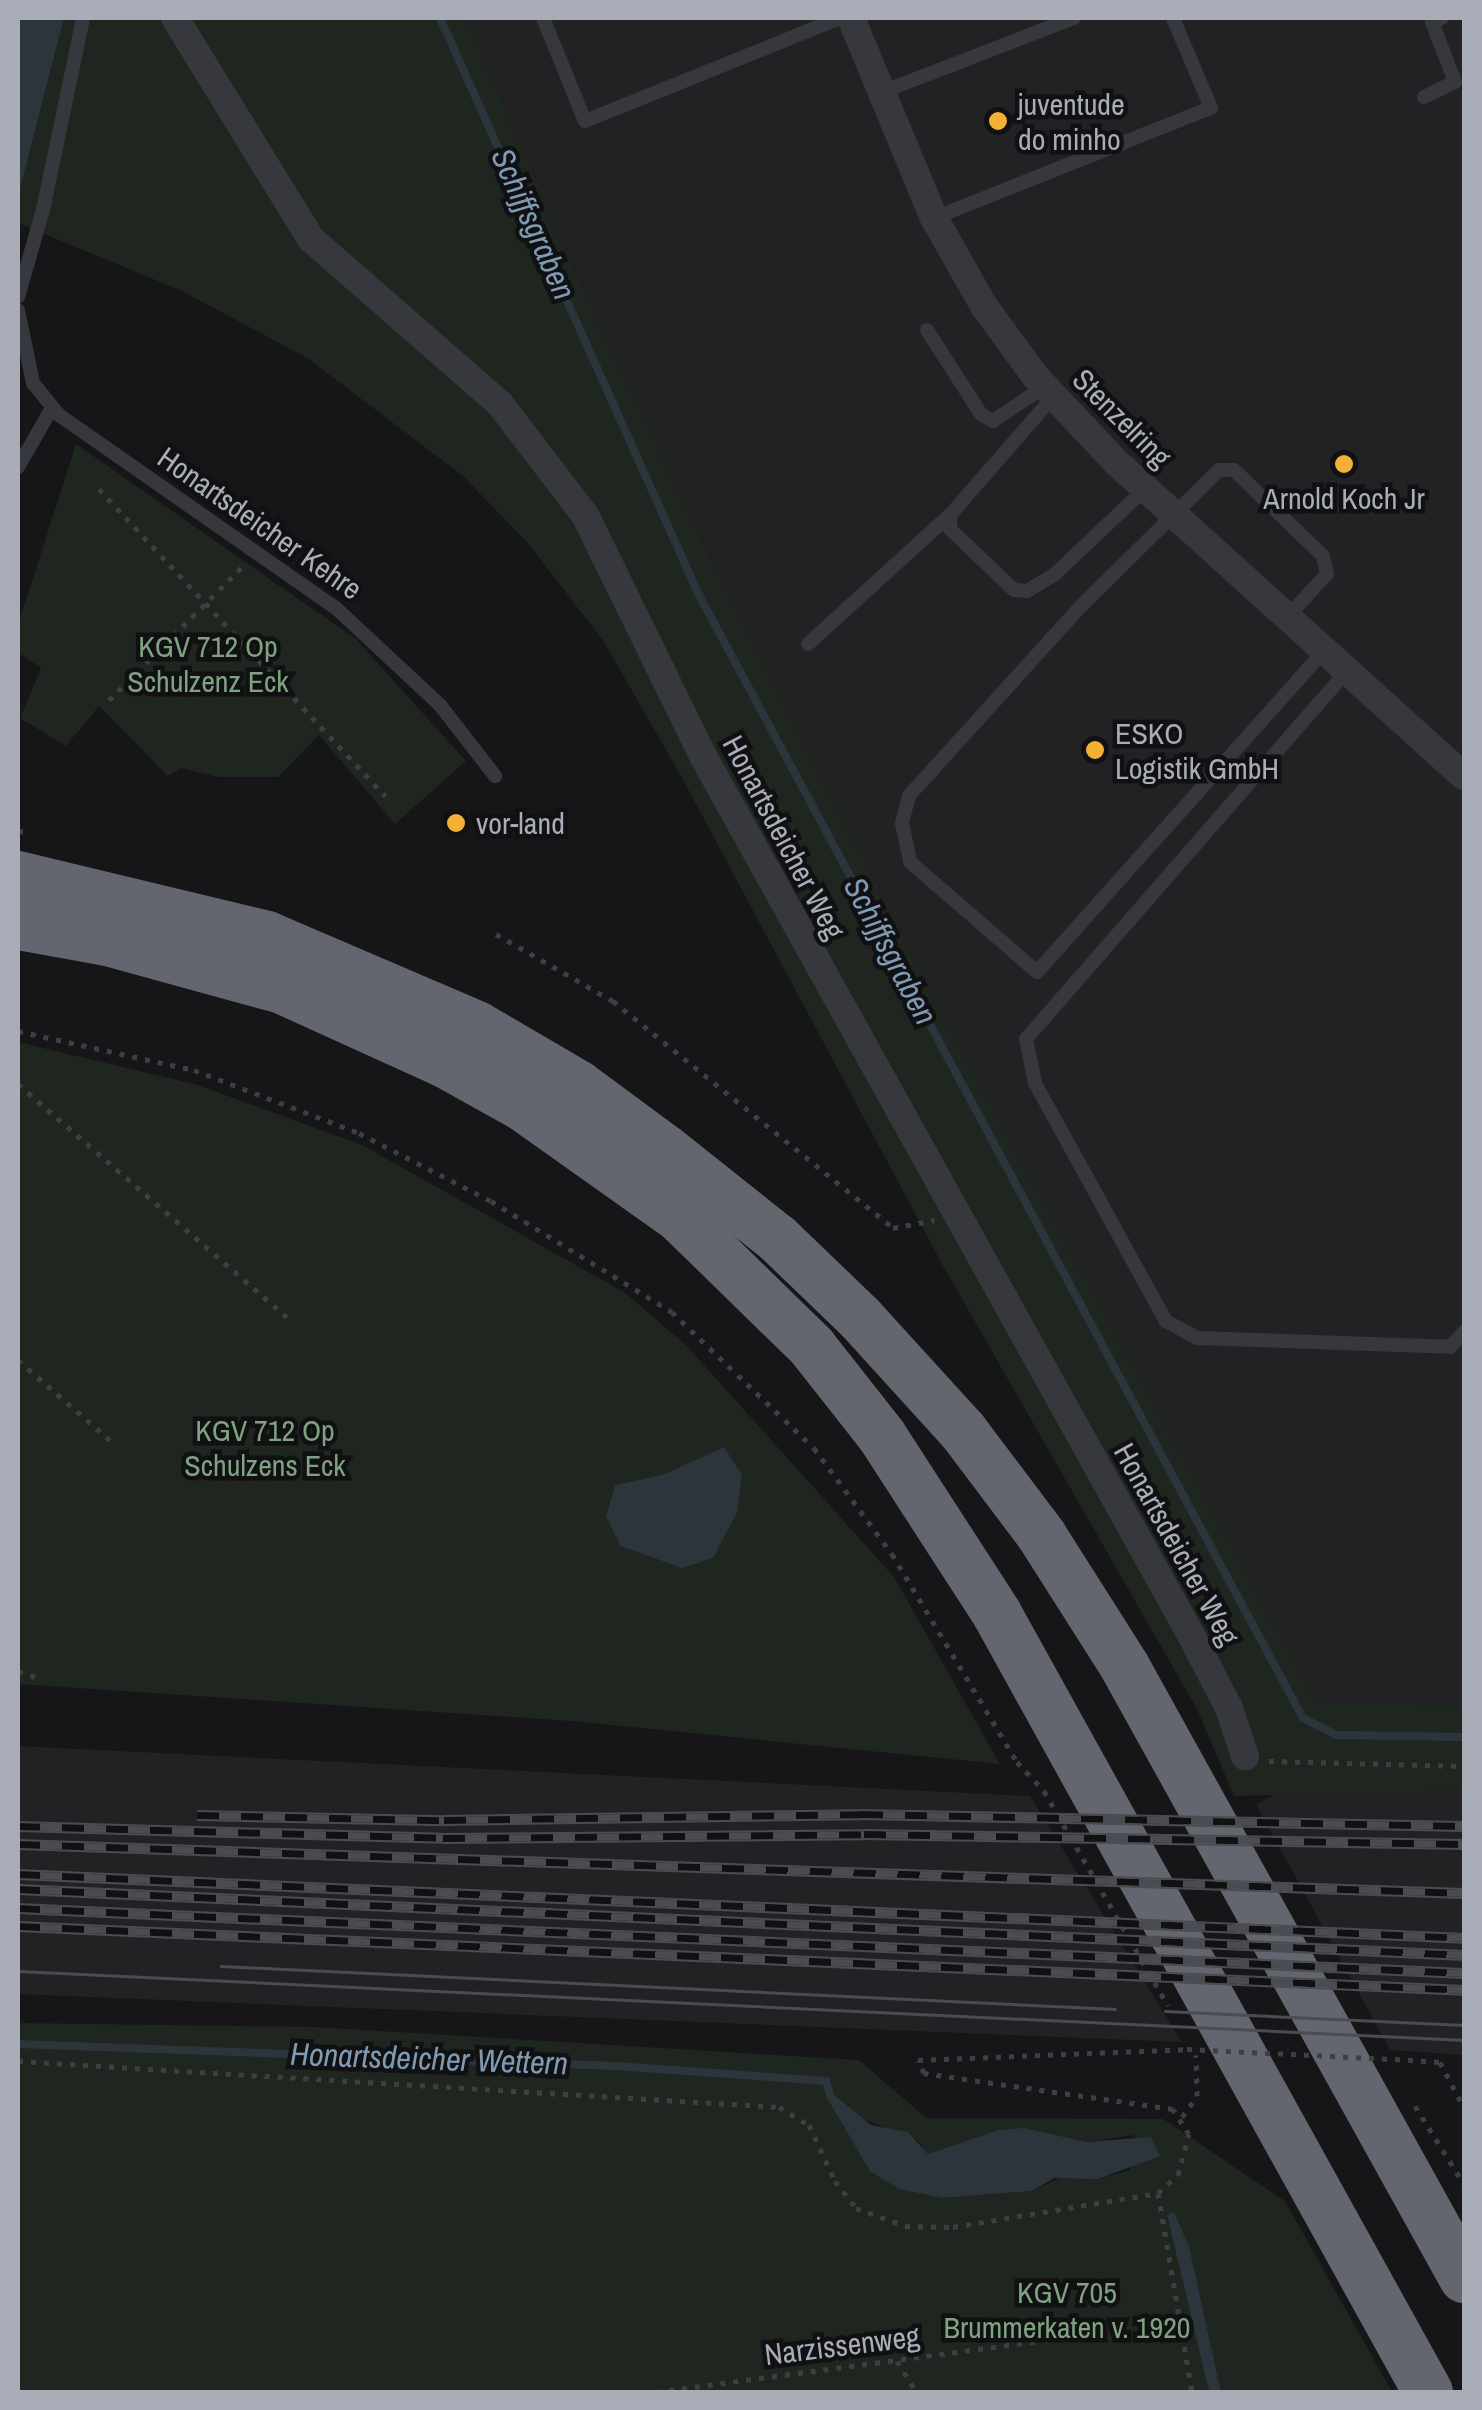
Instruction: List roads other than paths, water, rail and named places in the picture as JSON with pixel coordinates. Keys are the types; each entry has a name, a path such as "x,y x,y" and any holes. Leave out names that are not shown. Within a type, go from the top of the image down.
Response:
{"highway":[{"path":"23,854 267,936 477,1026 578,1085 666,1150 778,1239 862,1319 963,1431 1042,1536 1115,1651 1464,2278"},
{"path":"18,925 282,989 445,1063 619,1171 680,1218 812,1347 882,1436 996,1614 1428,2392"}],"street":[{"name":"Honartsdeicher Weg","path":"175,18 312,239 454,359 568,487 704,756 954,1216 1191,1634 1230,1708 1245,1756"},
{"name":"Stenzelring","path":"852,18 934,218 984,306 1048,392 1146,488 1347,670 1461,766"}],"lane":[{"path":"18,297 44,210 83,18"},
{"path":"543,18 585,121 840,18"},
{"path":"882,92 1074,18"},
{"path":"934,218 1211,108 1173,18"},
{"path":"1424,97 1456,82 1432,22 1442,18"},
{"name":"Honartsdeicher Kehre","path":"18,310 26,366 52,408 308,584 440,706 495,776"},
{"path":"927,330 981,414 993,420 1048,392"},
{"path":"808,644 950,515 1048,392"},
{"path":"18,467 52,408"},
{"path":"1288,616 1327,574 1323,556 1234,470 1219,470 1081,606 908,796 902,822 910,862 1037,972 1325,650"},
{"path":"950,515 950,529 1014,590 1028,591 1055,574 1146,488"},
{"path":"1347,670 1026,1039 1035,1083 1166,1320 1196,1338 1236,1340 1450,1347 1464,1332"}],"waterway":[{"name":"Schiffsgraben","path":"440,18 699,595 1303,1718 1337,1735 1464,1737"},
{"name":"Honartsdeicher Wettern","path":"18,2044 616,2066 826,2081 830,2095"}],"tram line":[{"path":"221,1966 1115,2009"},
{"path":"18,1971 1464,2040"},
{"path":"1165,2011 1464,2025"}],"railway":[{"path":"197,1815 444,1820 861,1814 1464,1826"},
{"path":"18,1826 443,1838 864,1834 1464,1844"},
{"path":"18,1844 1464,1893"},
{"path":"18,1874 1464,1938"},
{"path":"18,1889 1464,1955"},
{"path":"18,1908 1464,1973"},
{"path":"18,1926 1464,1990"}],"place":[{"name":"juventude do minho","path":"998,121"},
{"name":"Arnold Koch Jr","path":"1344,464"},
{"name":"ESKO Logistik GmbH","path":"1095,750"},
{"name":"vor-land","path":"456,823"}],"park label":[{"name":"KGV 712 Op Schulzenz Eck","path":"208,663"},
{"name":"KGV 712 Op Schulzens Eck","path":"265,1447"},
{"name":"KGV 705 Brummerkaten v. 1920","path":"1067,2309"}]}
